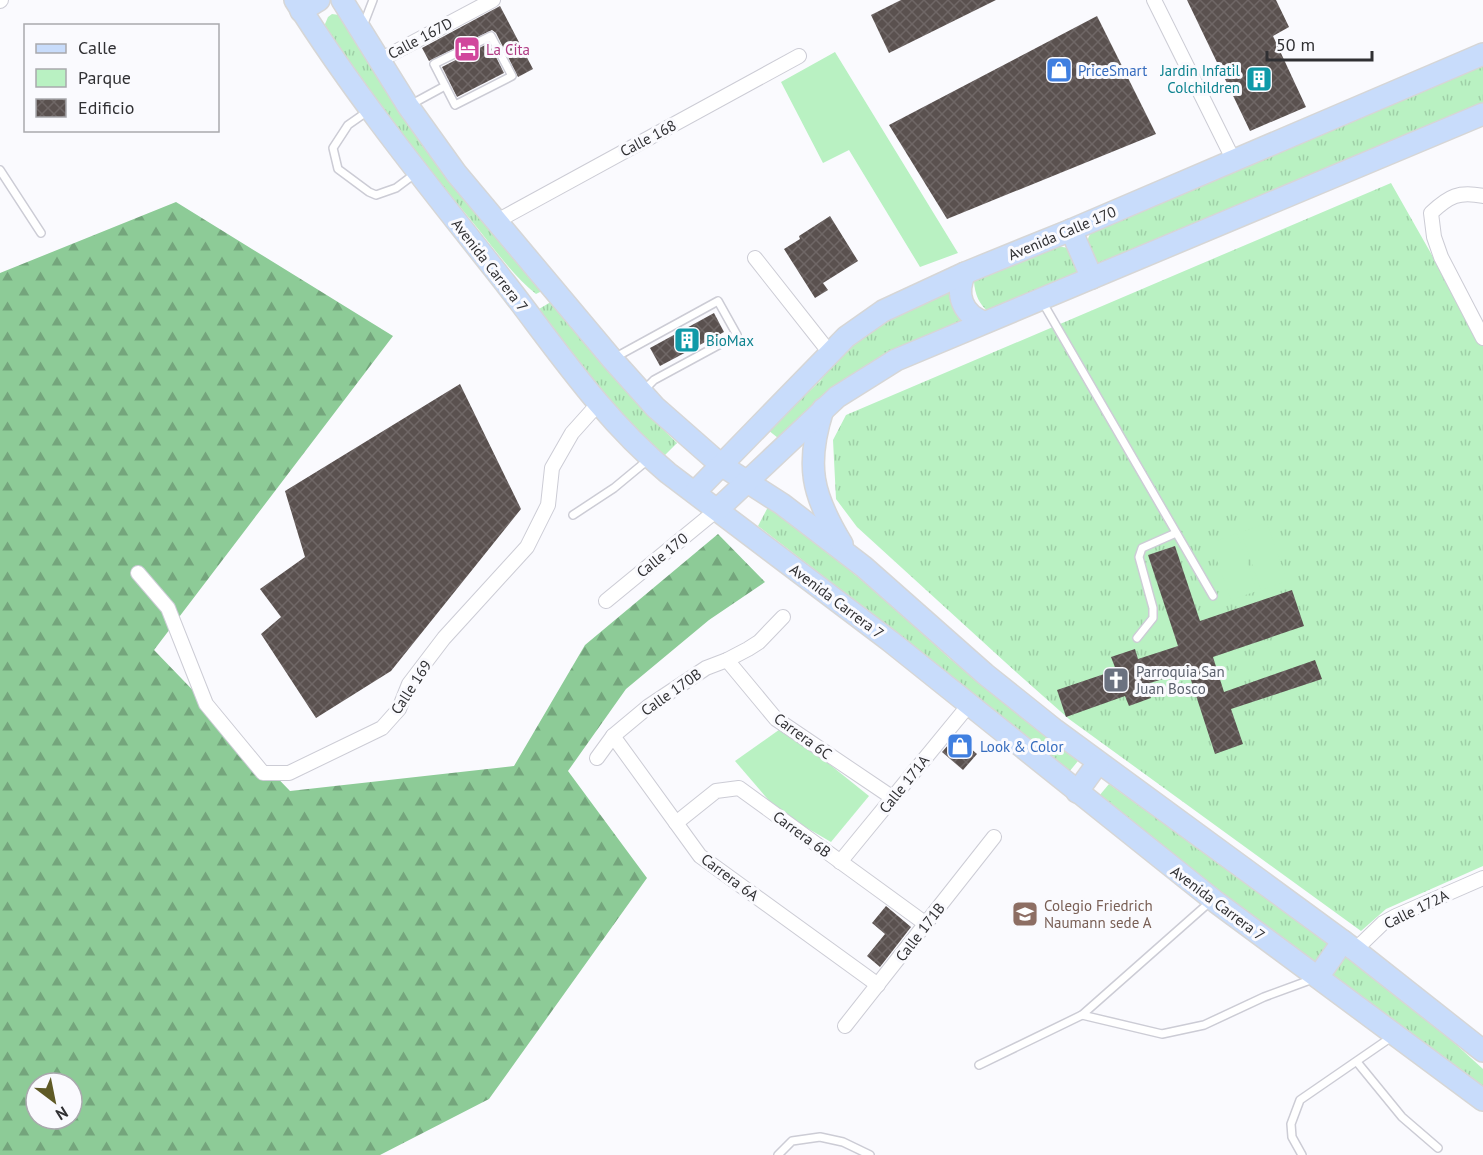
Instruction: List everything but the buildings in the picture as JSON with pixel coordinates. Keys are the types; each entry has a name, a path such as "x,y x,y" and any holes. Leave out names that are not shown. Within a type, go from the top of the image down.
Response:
{"main road":[{"name":"Avenida Carrera 7","path":"342,0 408,106 456,173 612,359 663,414 721,465 790,510 849,555 985,674 1098,763 1349,945 1483,1051"},
{"name":"Avenida Carrera 7","path":"305,4 370,110 417,172 598,404 650,457 890,641 968,706 1213,899 1483,1100"},
{"name":"Avenida Calle 170","path":"695,492 830,353 860,325 883,311 965,273 1483,54"},
{"path":"718,509 823,408 855,383 896,360 1483,114"},
{"path":"1071,230 1092,278"},
{"path":"965,273 960,287 962,303 970,315 984,322"},
{"path":"518,300 536,303 547,293 549,284"},
{"path":"823,408 813,447 813,475 816,493 822,510 849,555"},
{"path":"1077,792 1098,763"},
{"path":"1318,977 1349,945"}],"street":[{"name":"Calle 167D","path":"380,60 493,0"},
{"path":"1154,0 1234,161"},
{"name":"Calle 168","path":"497,221 799,56"},
{"path":"1483,196 1467,193 1446,199 1431,213 1434,237 1441,257 1483,338"},
{"path":"755,258 830,353"},
{"name":"Calle 169","path":"138,573 168,608 206,704 263,773 289,773 382,728 399,709 410,684 444,638 527,547 548,505 552,468 572,433 598,404"},
{"name":"Calle 170","path":"606,601 718,509"},
{"name":"Calle 170B","path":"597,758 613,736 658,699 706,668 727,660 759,642 783,617"},
{"name":"Carrera 6C","path":"727,660 776,719 893,798"},
{"name":"Calle 171A","path":"840,862 968,706"},
{"name":"Carrera 6A","path":"613,736 700,856 878,985"},
{"name":"Carrera 6B","path":"676,823 716,790 739,788 926,924"},
{"name":"Calle 171B","path":"845,1026 994,837"},
{"name":"Calle 172A","path":"1349,945 1396,915 1483,878"}],"lane":[{"path":"361,31 373,0"},
{"path":"491,36 512,76 455,105 445,86 434,64 491,36"},
{"path":"408,106 445,86"},
{"path":"370,110 348,125 333,148 338,169 376,195 396,188 417,172"},
{"path":"0,170 41,233"},
{"path":"1041,300 1213,596"},
{"path":"612,359 718,301 737,335 654,380 641,392"},
{"path":"573,515 614,488 650,457"},
{"path":"1137,638 1153,618 1153,609 1139,556 1142,548 1176,533"},
{"path":"979,1065 1082,1015 1213,899"},
{"path":"1082,1015 1162,1034 1204,1025 1264,997 1318,977"},
{"path":"1302,1155 1292,1137 1291,1124 1300,1100 1395,1035"},
{"path":"1357,1062 1401,1117 1438,1148"},
{"path":"778,1155 792,1141 820,1137 843,1142 870,1155"}],"green space":[{"path":"332,14 339,15 415,135 449,181 542,291 536,294 510,268 396,126 326,30 325,24"},
{"path":"835,52 958,253 920,267 849,150 823,163 781,82"},
{"path":"1483,65 1483,104 1111,263 1095,265 1088,245 1091,233"},
{"path":"1391,183 1483,345 1483,866 1386,909 1361,931 1069,719 857,527 836,499 833,440 846,415"},
{"path":"176,202 393,336 154,650 290,791 514,766 585,645 718,534 765,582 709,620 626,689 568,771 647,878 489,1099 380,1155 0,1155 0,273"},
{"path":"1056,246 1069,248 1081,271 1076,278 989,312 980,303 974,282 980,277"},
{"path":"951,290 966,322 783,442 768,430 820,381 842,353 871,328"},
{"path":"554,300 628,392 677,443 664,456 613,405 582,368 539,309"},
{"path":"768,507 886,600 949,658 1078,761 1069,772 919,650 758,526"},
{"path":"1267,523 1287,581 1261,590 1241,532"},
{"path":"1237,533 1257,591 1231,600 1211,543"},
{"path":"783,727 869,796 831,842 778,811 735,761"},
{"path":"1109,784 1330,943 1313,964 1099,796"},
{"path":"1346,953 1429,1020 1483,1069 1483,1090 1330,979"}],"place":[{"name":"La Cita","path":"467,49"},
{"name":"PriceSmart","path":"1059,70"},
{"name":"Jardin Infatil Colchildren","path":"1259,79"},
{"name":"BioMax","path":"687,340"},
{"name":"Parroquia San Juan Bosco","path":"1116,680"},
{"name":"Look & Color","path":"960,746"},
{"name":"Colegio Friedrich Naumann sede A","path":"1025,914"}]}
